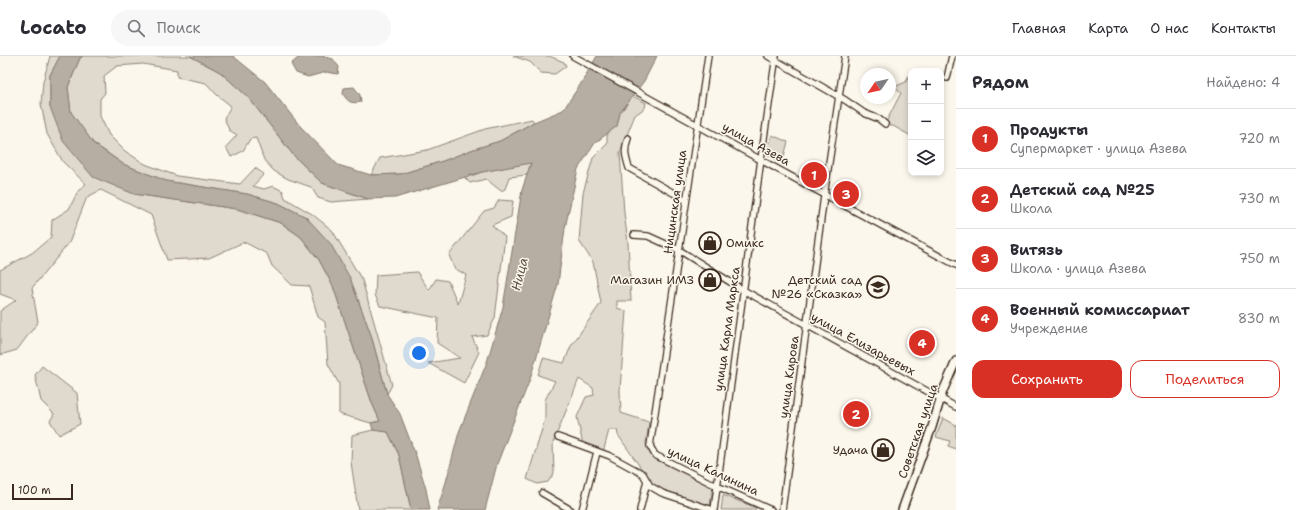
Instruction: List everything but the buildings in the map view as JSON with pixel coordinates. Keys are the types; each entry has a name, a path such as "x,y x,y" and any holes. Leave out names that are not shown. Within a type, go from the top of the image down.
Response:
{"main road":[{"name":"Советская улица","path":"902,510 956,361"}],"street":[{"name":"улица Азева","path":"573,56 761,159 824,196 956,265"},
{"name":"Ницинская улица","path":"650,446 708,56"},
{"path":"768,56 776,58 864,113 879,119 885,124"},
{"name":"улица Кирова","path":"782,510 824,196 840,98 845,56"},
{"path":"947,78 952,56"},
{"name":"улица Карла Маркса","path":"714,510 776,58"},
{"path":"628,138 625,148 625,155 629,168 686,200"},
{"name":"улица Елизарьевых","path":"634,235 648,236 679,250 743,290 956,406"},
{"path":"558,438 610,456 643,474 650,486 662,493 714,510"},
{"name":"улица Калинина","path":"650,446 655,455 717,486 771,510"},
{"path":"582,510 598,452"},
{"path":"640,510 647,481"},
{"path":"542,493 571,510"}],"shaded area":[{"path":"50,56 60,56 50,75 50,108 134,194 237,209 281,223 301,237 319,260 333,286 372,403 380,421 371,423 339,414 339,384 328,364 325,322 318,317 309,286 292,285 272,266 267,254 244,242 209,258 167,260 151,215 101,190 87,197 69,243 32,288 38,322 17,350 0,355 0,311 16,300 0,294 0,270 32,253 51,237 52,220 69,209 78,191 86,184 63,162 47,134 41,104 43,82"},
{"path":"83,56 190,56 220,72 248,97 294,156 322,183 368,199 331,202 318,198 311,187 288,179 274,171 264,160 256,138 250,139 243,151 231,157 226,147 237,135 229,130 224,118 231,106 217,95 206,83 177,77 177,70 143,64 117,66 104,76 105,93 100,99 100,116 109,135 125,151 145,164 177,176 240,184 255,168 264,174 253,186 264,189 273,186 283,191 285,198 312,214 332,230 362,280 392,385 387,394 371,335 350,278 306,217 278,203 247,194 166,181 123,164 92,142 71,113 68,87 80,58"},
{"path":"513,56 549,56 564,62 566,66 555,74 541,73 530,62"},
{"path":"908,77 908,134 893,126 890,126 886,122 901,93 896,89 896,86 906,82"},
{"path":"633,96 646,103 645,108 635,115 620,152 624,213 628,242 631,301 617,301 617,308 626,311 620,390 621,413 649,422 646,444 653,458 713,487 710,506 662,491 652,484 618,435 617,430 609,430 603,453 583,445 577,417 586,397 594,395 593,388 579,379 553,443 554,473 548,482 537,484 527,479 545,419 545,400 555,381 538,375 543,358 564,363 571,346 601,303 593,262 579,241 583,193 593,158 607,144 607,133 617,126 620,113"},
{"path":"532,119 534,122 500,141 443,161 401,174 371,175 380,158 427,150 485,129"},
{"path":"772,135 788,142 782,163 767,154"},
{"path":"531,162 527,175 509,177 505,189 501,191 486,179 470,183 465,178 482,172"},
{"path":"499,200 513,201 511,217 492,225 505,237 495,318 487,335 472,337 479,352 464,383 428,363 460,358 437,343 438,318 380,306 375,295 376,275 417,272 429,290 436,279 448,281 458,304 466,275 454,268 449,255 484,211 494,208"},
{"path":"42,366 77,393 80,424 59,435 50,421 54,414 41,401 35,375"},
{"path":"943,418 956,425 956,449 948,446 950,441 936,437"},
{"path":"373,430 388,432 399,455 411,510 358,510 351,462 352,435"},
{"path":"723,495 756,508 755,510 721,510"}],"water":[{"path":"60,56 83,56 80,58 68,87 71,112 94,144 123,164 166,181 247,194 278,203 306,217 330,243 350,278 371,335 387,394 400,414 416,456 426,489 430,510 411,510 399,455 388,432 373,430 371,423 380,421 372,403 333,286 319,260 301,237 281,223 237,209 134,194 93,177 63,141 50,107 50,75"},
{"name":"Ница","path":"190,56 233,56 265,82 300,126 338,165 371,175 401,174 443,161 500,141 534,122 563,110 597,56 657,56 644,81 620,113 617,126 595,143 578,169 565,228 558,284 530,379 497,464 485,510 437,510 459,432 487,362 503,307 522,190 531,163 482,172 395,198 368,199 322,183 294,156 248,97 220,72"},
{"path":"304,56 322,56 333,59 339,67 338,74 326,72 308,77 296,73 291,64 298,58"},
{"path":"354,87 360,95 361,102 350,102 343,94 344,88"}],"place":[{"name":"Продукты","path":"814,175"},
{"name":"Витязь","path":"846,194"},
{"name":"Омикс","path":"710,243"},
{"name":"Магазин ИМЗ","path":"710,280"},
{"name":"Детский сад №26 «Сказка»","path":"878,287"},
{"name":"Военный комиссариат","path":"922,343"},
{"name":"Детский сад №25","path":"856,414"},
{"name":"Удача","path":"883,450"}]}
